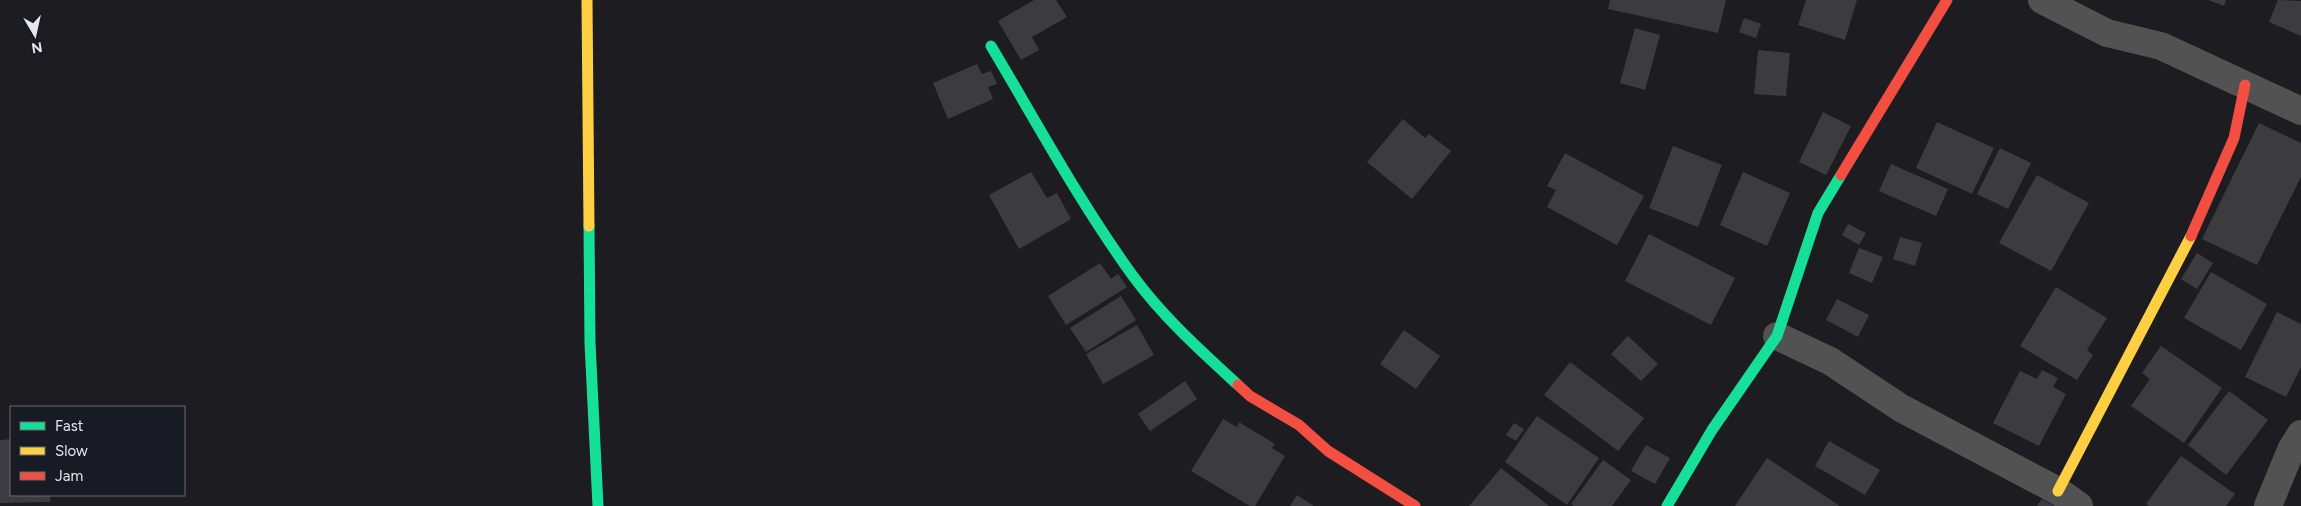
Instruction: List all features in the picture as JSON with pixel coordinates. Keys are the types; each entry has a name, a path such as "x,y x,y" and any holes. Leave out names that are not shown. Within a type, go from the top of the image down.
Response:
{"street":[{"path":"587,0 590,343 598,506"},
{"path":"1668,506 1712,430 1777,336 1818,213 1947,0"},
{"path":"2042,0 2107,33 2161,46 2301,111"},
{"path":"991,46 1108,239 1134,277 1180,333 1250,396 1300,424 1328,452 1415,506"},
{"path":"1777,336 1830,361 1901,408 2069,498 2198,223 2234,138 2245,85"},
{"path":"2268,506 2291,450 2301,434"}],"building":[{"path":"1034,0 1056,0 1067,17 1032,37 1039,50 1021,60 998,21"},
{"path":"1610,0 1726,0 1718,33 1608,9"},
{"path":"1806,0 1857,0 1845,40 1798,25"},
{"path":"2208,0 2226,0 2224,6"},
{"path":"2278,0 2301,1 2301,36 2269,22"},
{"path":"1744,18 1761,24 1756,38 1739,32"},
{"path":"1635,28 1660,35 1645,90 1620,83"},
{"path":"1758,50 1790,53 1786,96 1754,94"},
{"path":"977,64 982,74 991,71 997,84 988,87 993,99 948,119 933,83"},
{"path":"1823,112 1851,126 1826,175 1799,162"},
{"path":"1403,119 1425,138 1429,134 1451,151 1412,199 1367,162"},
{"path":"1937,122 1994,148 1972,194 1916,168"},
{"path":"2259,123 2301,143 2301,177 2257,265 2202,239"},
{"path":"1673,146 1722,165 1698,227 1649,208"},
{"path":"2000,148 2031,163 2008,209 1977,194"},
{"path":"1565,153 1644,196 1617,245 1547,207 1556,190 1547,186"},
{"path":"1891,164 1948,189 1936,216 1879,191"},
{"path":"1031,172 1047,198 1057,193 1071,219 1019,249 989,195"},
{"path":"1743,172 1790,193 1767,246 1720,225"},
{"path":"2037,175 2089,203 2051,271 1999,243"},
{"path":"1848,224 1866,233 1859,245 1842,235"},
{"path":"1649,234 1735,278 1711,325 1625,281"},
{"path":"1900,237 1922,243 1915,266 1893,259"},
{"path":"1859,248 1883,257 1872,283 1849,273"},
{"path":"2197,253 2213,263 2197,289 2181,279"},
{"path":"1100,263 1111,279 1118,274 1127,287 1066,325 1048,296"},
{"path":"2211,272 2267,304 2241,350 2184,318"},
{"path":"2056,287 2107,318 2087,350 2093,355 2077,380 2020,346"},
{"path":"1121,296 1136,320 1086,352 1070,328"},
{"path":"1837,299 1869,315 1858,337 1826,320"},
{"path":"2277,312 2301,324 2301,367 2286,397 2245,377"},
{"path":"1137,325 1154,355 1103,384 1086,354"},
{"path":"1404,330 1440,356 1416,389 1380,364"},
{"path":"1628,336 1658,364 1641,381 1611,354"},
{"path":"2161,346 2222,388 2184,443 2131,406 2150,379 2142,373"},
{"path":"1570,362 1644,418 1618,451 1544,395"},
{"path":"2042,370 2058,378 2053,387 2066,394 2039,446 1993,423 2020,371 2037,379"},
{"path":"1185,381 1197,399 1150,431 1138,414"},
{"path":"2229,391 2268,420 2226,475 2188,445"},
{"path":"1537,416 1599,458 1567,505 1505,462"},
{"path":"1223,419 1237,427 1239,422 1275,444 1272,448 1285,456 1255,506 1250,506 1191,471"},
{"path":"1514,423 1524,429 1516,441 1506,435"},
{"path":"10,439 10,496 50,496 50,502 0,503 0,440"},
{"path":"1829,441 1880,470 1865,495 1815,466"},
{"path":"1646,445 1670,458 1655,484 1631,471"},
{"path":"2181,456 2235,494 2226,506 2149,506 2146,504"},
{"path":"1767,458 1840,506 1735,506"},
{"path":"1603,460 1631,480 1612,506 1574,506 1571,504"},
{"path":"1501,468 1549,506 1469,506"},
{"path":"1297,495 1314,506 1290,506"},
{"path":"2042,499 2054,506 2037,506"}],"traffic: fast":[{"path":"991,46 1077,191 1133,276 1170,320 1238,385"},
{"path":"1667,506 1712,430 1777,336 1818,213 1841,175"},
{"path":"589,226 590,343 598,506"}],"traffic: slow":[{"path":"587,0 589,226"},
{"path":"2058,491 2191,236"}],"traffic: jam":[{"path":"1841,175 1947,0"},
{"path":"2191,236 2234,138 2245,85"},
{"path":"1238,385 1250,396 1299,425 1328,451 1415,506"}]}
